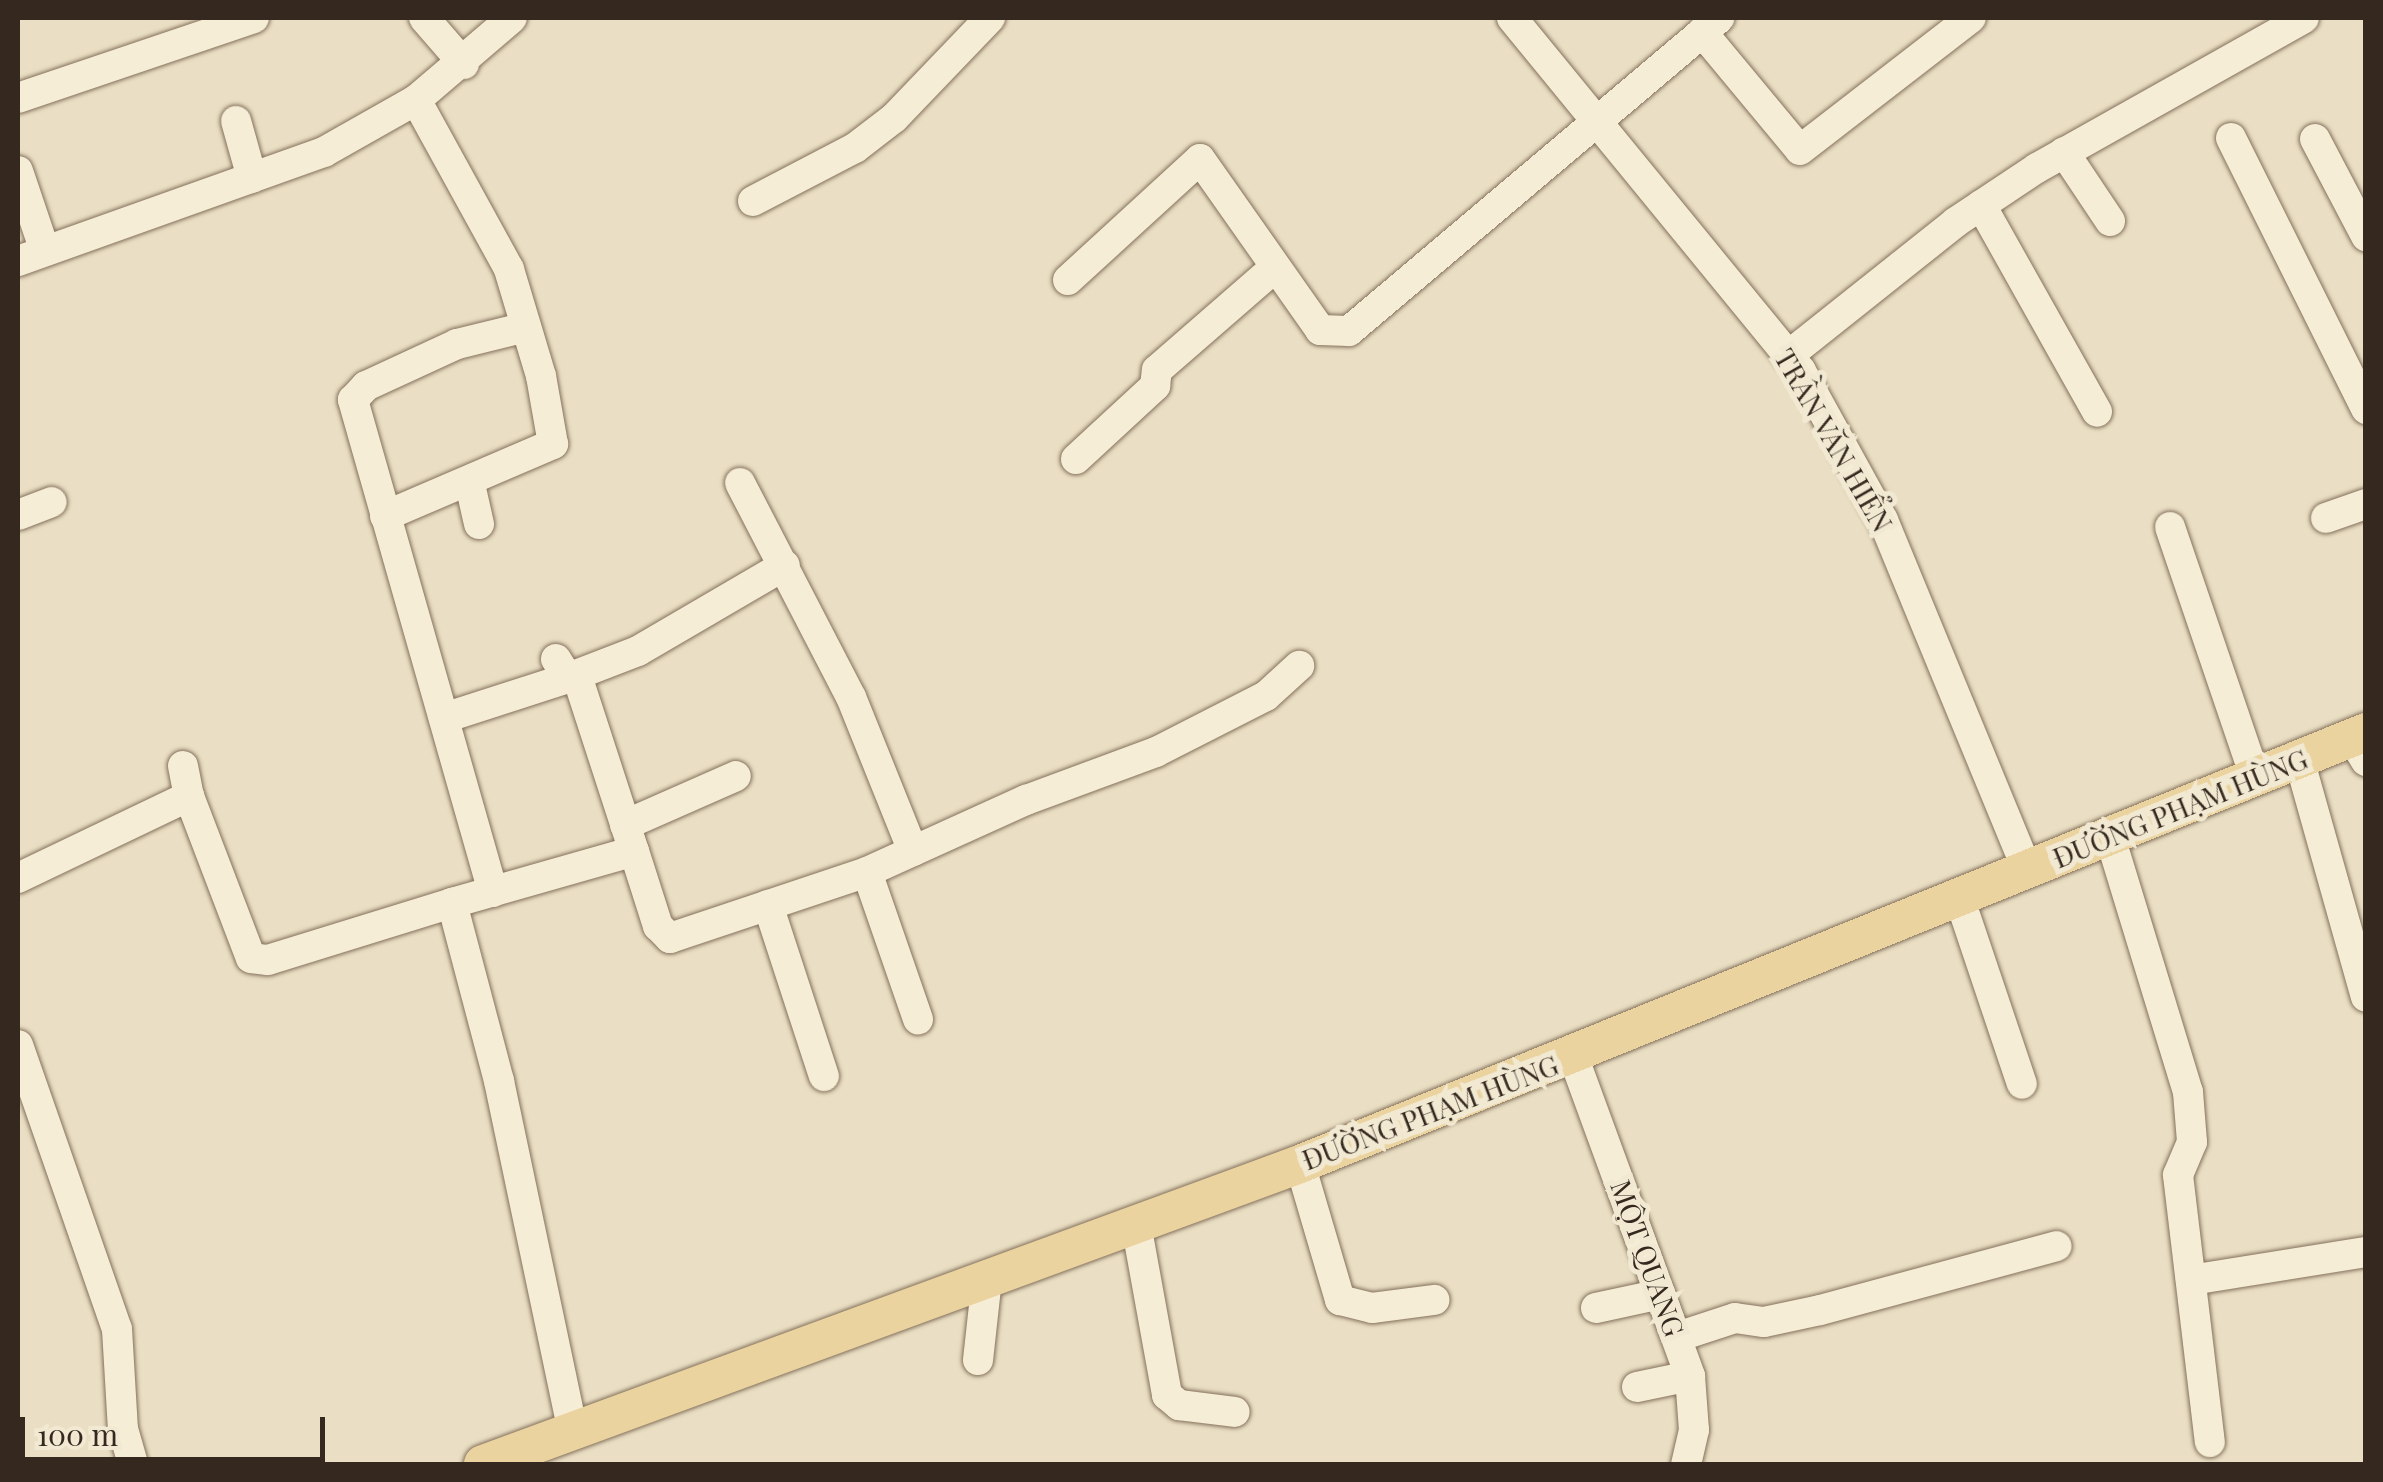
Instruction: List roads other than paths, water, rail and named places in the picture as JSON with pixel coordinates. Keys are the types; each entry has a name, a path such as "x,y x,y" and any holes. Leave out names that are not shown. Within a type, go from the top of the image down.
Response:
{"main road":[{"name":"ĐƯỜNG PHẠM HÙNG","path":"484,1464 526,1456 573,1432 1300,1164 2299,759 2361,743"}],"street":[{"path":"18,98 254,18"},
{"path":"424,18 464,64"},
{"path":"18,171 31,256 324,152 416,100 464,64 512,18"},
{"path":"754,201 855,148 894,118 990,18"},
{"name":"TRẦN VĂN HIỂN","path":"1512,18 1606,112 1801,345 1883,520 2027,870"},
{"path":"1068,280 1195,159 1204,162 1274,269 1320,330 1336,336 1350,330 1711,25 1800,150 1971,18"},
{"path":"1801,345 1981,205 2064,152 2304,18"},
{"path":"385,516 470,484 485,470 553,444 509,269 416,100"},
{"path":"236,122 252,178"},
{"path":"2231,138 2366,409"},
{"path":"2315,139 2366,236"},
{"path":"2064,152 2110,221"},
{"path":"1981,205 2097,412"},
{"path":"1076,459 1155,386 1160,368 1274,269"},
{"path":"493,892 354,410 356,395 457,344 526,327"},
{"path":"740,483 786,565 851,697 912,851"},
{"path":"470,484 478,524"},
{"path":"18,515 52,502"},
{"path":"2326,518 2366,504"},
{"path":"2170,527 2255,777"},
{"path":"444,718 567,671 638,651 786,565"},
{"path":"567,671 664,937 866,872 1184,740 1266,696 1299,666"},
{"path":"2299,759 2366,997"},
{"path":"18,878 186,782 251,958 268,960 493,892 630,838 736,776"},
{"path":"2110,836 2188,1092 2192,1142 2178,1176 2210,1442"},
{"path":"866,872 918,1019"},
{"path":"1959,897 2022,1084"},
{"path":"452,903 498,1081 573,1432"},
{"path":"768,905 824,1076"},
{"path":"18,1047 118,1329 123,1429 133,1464"},
{"name":"MỘT QUANG","path":"1574,1056 1690,1376 1694,1430 1686,1464"},
{"path":"1300,1164 1340,1300 1372,1308 1434,1300"},
{"path":"1136,1224 1167,1395 1179,1405 1234,1412"},
{"path":"1677,1338 1735,1318 1764,1322 1820,1310 2057,1246"},
{"path":"2191,1280 2366,1252"},
{"path":"978,1360 987,1279"},
{"path":"1596,1308 1661,1294"},
{"path":"1636,1387 1690,1376"}]}
